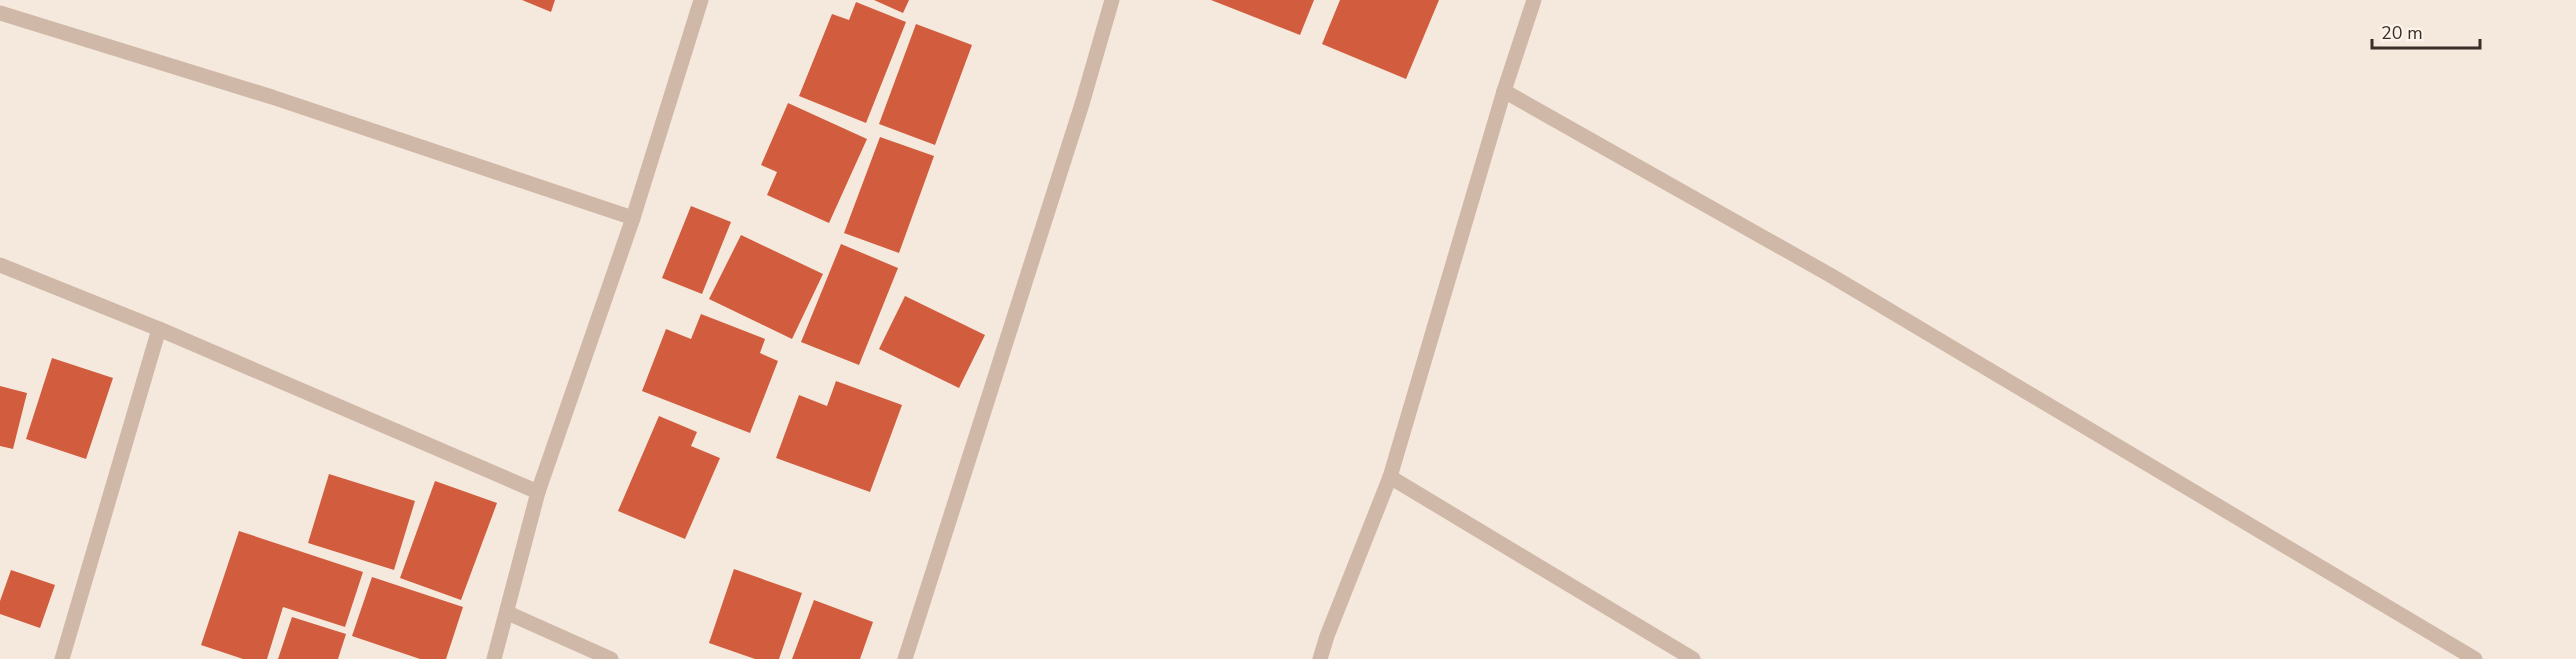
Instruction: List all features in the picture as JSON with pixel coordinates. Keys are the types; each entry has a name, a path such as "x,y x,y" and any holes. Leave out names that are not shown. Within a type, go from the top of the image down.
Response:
{"street":[{"path":"494,659 508,613 538,492 633,218 701,0"},
{"path":"905,659 1082,104 1112,0"},
{"path":"1320,659 1390,477 1504,91 1534,0"},
{"path":"0,13 272,97 633,218"},
{"path":"1504,91 1830,275 2475,659"},
{"path":"0,265 159,329 538,492"},
{"path":"62,659 159,329"},
{"path":"1390,477 1693,659"},
{"path":"508,613 611,659"}],"building":[{"path":"522,0 555,0 551,12"},
{"path":"874,0 909,0 903,13"},
{"path":"1211,0 1314,0 1300,35"},
{"path":"1340,0 1439,0 1406,79 1322,44"},
{"path":"856,2 906,22 866,123 799,96 832,14 849,20"},
{"path":"916,24 972,45 935,145 879,124"},
{"path":"788,103 867,139 829,223 767,195 777,172 761,165"},
{"path":"880,137 934,156 899,253 844,233"},
{"path":"691,206 731,222 702,294 662,278"},
{"path":"741,235 823,274 792,339 709,299"},
{"path":"841,244 898,268 859,365 801,342"},
{"path":"905,296 985,335 959,388 879,349"},
{"path":"701,314 765,339 760,353 778,361 750,433 642,391 666,329 691,339"},
{"path":"52,358 113,378 86,459 26,439"},
{"path":"836,381 902,405 870,492 776,458 799,395 827,406"},
{"path":"0,386 27,393 13,449 0,446"},
{"path":"659,416 697,432 691,446 720,458 685,539 618,511"},
{"path":"329,474 415,501 394,570 308,543"},
{"path":"435,481 497,503 461,600 400,578"},
{"path":"239,531 363,572 345,627 283,607 267,659 243,659 201,645"},
{"path":"734,569 802,593 779,659 755,659 709,643"},
{"path":"11,570 55,585 40,628 0,614 0,601"},
{"path":"372,577 463,607 446,659 420,659 352,636"},
{"path":"814,600 873,622 860,659 792,659"},
{"path":"292,617 346,634 338,659 278,659"}]}
